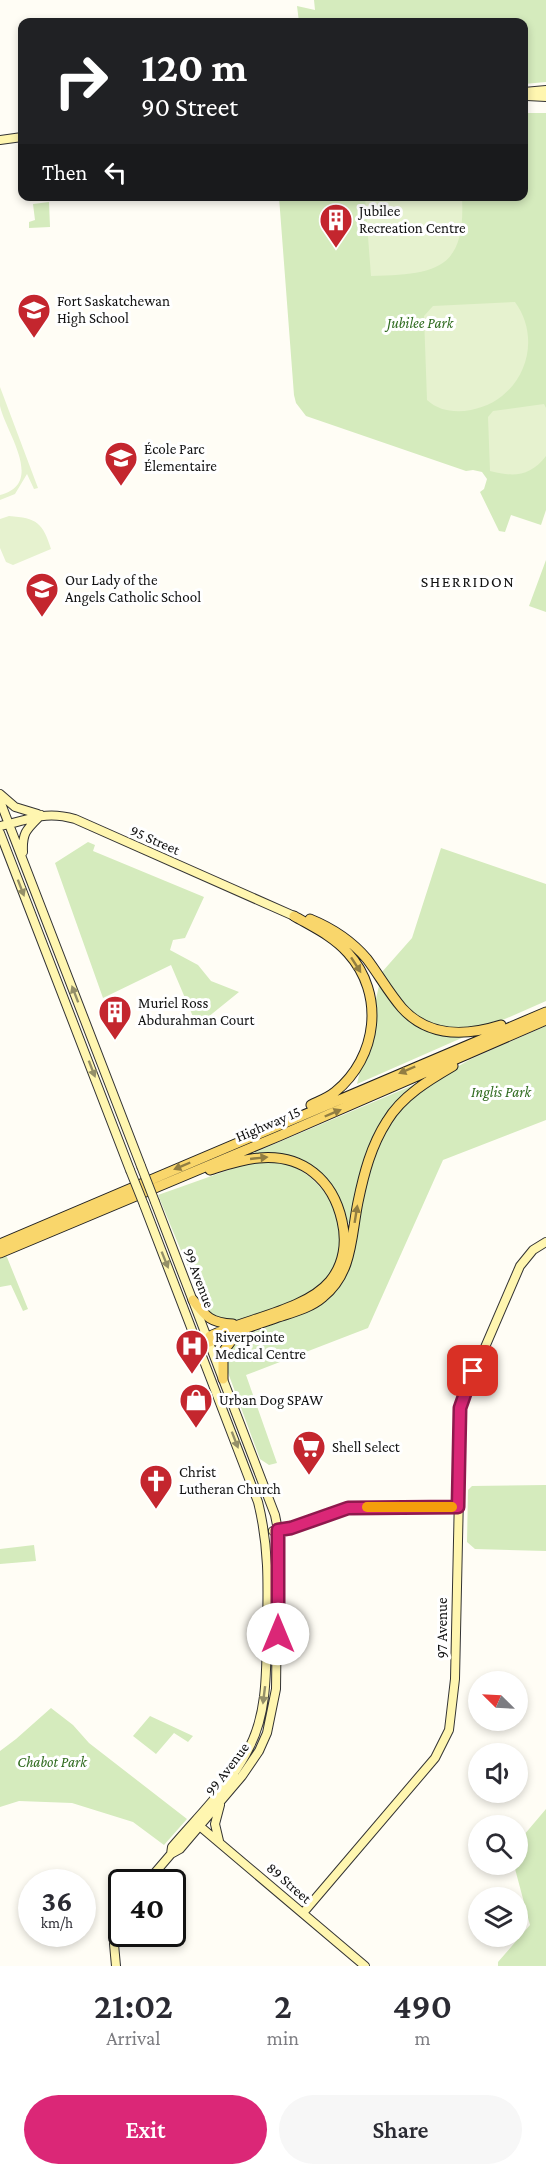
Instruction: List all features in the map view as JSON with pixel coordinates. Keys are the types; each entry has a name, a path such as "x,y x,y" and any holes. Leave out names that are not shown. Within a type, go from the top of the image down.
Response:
{"main road":[{"path":"294,916 304,916 341,934 366,958 401,1007 412,1018 426,1026 445,1033 466,1033 543,1016"},
{"path":"236,1143 333,1094 354,1072 365,1052 372,1031 372,999 356,963 328,935 294,916"},
{"name":"Highway 15","path":"0,1253 279,1136 491,1043 543,1016"},
{"name":"Highway 15","path":"0,1244 543,1016"},
{"path":"193,1300 207,1317 237,1328 305,1308 321,1299 340,1280 348,1260 369,1157 388,1119 403,1101 428,1081 491,1043"},
{"path":"182,1177 258,1158 290,1161 309,1168 331,1191 339,1209 345,1243 338,1271 317,1294 301,1303 208,1339"},
{"path":"223,1379 223,1352 237,1328"}],"street":[{"path":"528,93 546,90"},
{"path":"528,95 546,97"},
{"path":"0,140 18,138"},
{"path":"0,794 15,807 41,815 26,830 22,838 24,862"},
{"name":"99 Avenue","path":"0,801 5,825 24,862 275,1515 278,1530 278,1645 273,1712 259,1751 242,1776 221,1802 172,1847 171,1854 158,1869"},
{"name":"95 Street","path":"5,825 41,815 59,815 77,820 294,916"},
{"name":"99 Avenue","path":"0,833 198,1344 258,1502 266,1532 267,1656 261,1720 237,1769 197,1823"},
{"name":"97 Avenue","path":"303,1913 435,1758 449,1730 454,1679 461,1403 525,1259 533,1250 546,1242"},
{"path":"198,1344 208,1339"},
{"path":"266,1532 291,1528 348,1508 458,1507"},
{"path":"219,1841 215,1824 221,1802"},
{"name":"89 Street","path":"197,1823 365,1966"},
{"path":"114,1947 116,1966"}],"green space":[{"path":"314,0 546,0 546,82 528,84 528,18 298,18 297,6 315,10"},
{"name":"Jubilee Park","path":"528,113 546,113 546,510 541,525 511,515 505,532 499,531 480,492 484,489 487,479 482,472 466,471 306,416 296,403 279,201 528,201"},
{"path":"365,201 462,201 462,222 458,240 452,254 442,264 429,270 413,273 371,276"},
{"path":"49,202 50,227 29,228 29,222 35,220 33,204"},
{"path":"515,302 524,318 528,335 523,368 515,383 503,395 471,410 448,410 437,407 427,400 424,316 433,306"},
{"path":"0,387 38,488 34,489 27,474 15,494 0,500 0,495 13,489 20,480 22,469 0,406"},
{"path":"544,404 546,408 546,456 534,468 521,474 490,471 488,417 493,411"},
{"path":"9,516 26,518 38,524 45,533 51,549 13,565 6,562 0,548 0,519"},
{"path":"546,560 546,612 529,606"},
{"path":"88,842 95,845 93,851 204,897 185,938 173,940 170,950 198,965 211,981 239,992 197,1026 171,965 103,998 55,863"},
{"path":"441,848 546,884 546,1001 357,1084 382,972 412,938"},
{"name":"Inglis Park","path":"546,1026 546,1120 443,1160 368,1328 246,1375 277,1463 269,1465 260,1459 227,1370 227,1354 237,1339 315,1307 350,1260 374,1151 392,1117 430,1082 471,1059"},
{"path":"430,1078 389,1114 351,1224 347,1222 343,1210 318,1172 251,1154"},
{"path":"251,1162 287,1164 306,1174 318,1185 336,1213 341,1246 330,1277 317,1289 287,1305 227,1322 211,1315 199,1301 201,1299 158,1195"},
{"path":"0,1240 28,1309 23,1311 11,1285 0,1287"},
{"path":"546,1485 546,1551 475,1549 467,1542 468,1490 472,1486"},
{"path":"34,1545 36,1561 0,1564 0,1549"},
{"name":"Chabot Park","path":"51,1708 73,1725 89,1743 187,1819 164,1845 133,1822 72,1803 19,1801 0,1807 0,1751"},
{"path":"150,1716 193,1736 188,1742 174,1733 156,1754 133,1736"},
{"path":"546,1809 546,1966 498,1966 498,1962 511,1947 528,1947 530,1925 528,1887 520,1887 517,1875 528,1875 528,1830"}],"slow traffic":[{"path":"367,1507 452,1507"}],"place":[{"name":"Jubilee Recreation Centre","path":"336,249"},
{"name":"Fort Saskatchewan High School","path":"34,339"},
{"name":"École Parc Élementaire","path":"121,487"},
{"name":"Our Lady of the Angels Catholic School","path":"42,618"},
{"name":"Muriel Ross Abdurahman Court","path":"115,1041"},
{"name":"Riverpointe Medical Centre","path":"192,1375"},
{"name":"Urban Dog SPAW","path":"196,1429"},
{"name":"Shell Select","path":"309,1476"},
{"name":"Christ Lutheran Church","path":"156,1510"}],"district":[{"name":"SHERRIDON","path":"468,581"}],"route":[{"path":"278,1634 278,1530 291,1528 348,1508 458,1507 460,1408 473,1371"}]}
